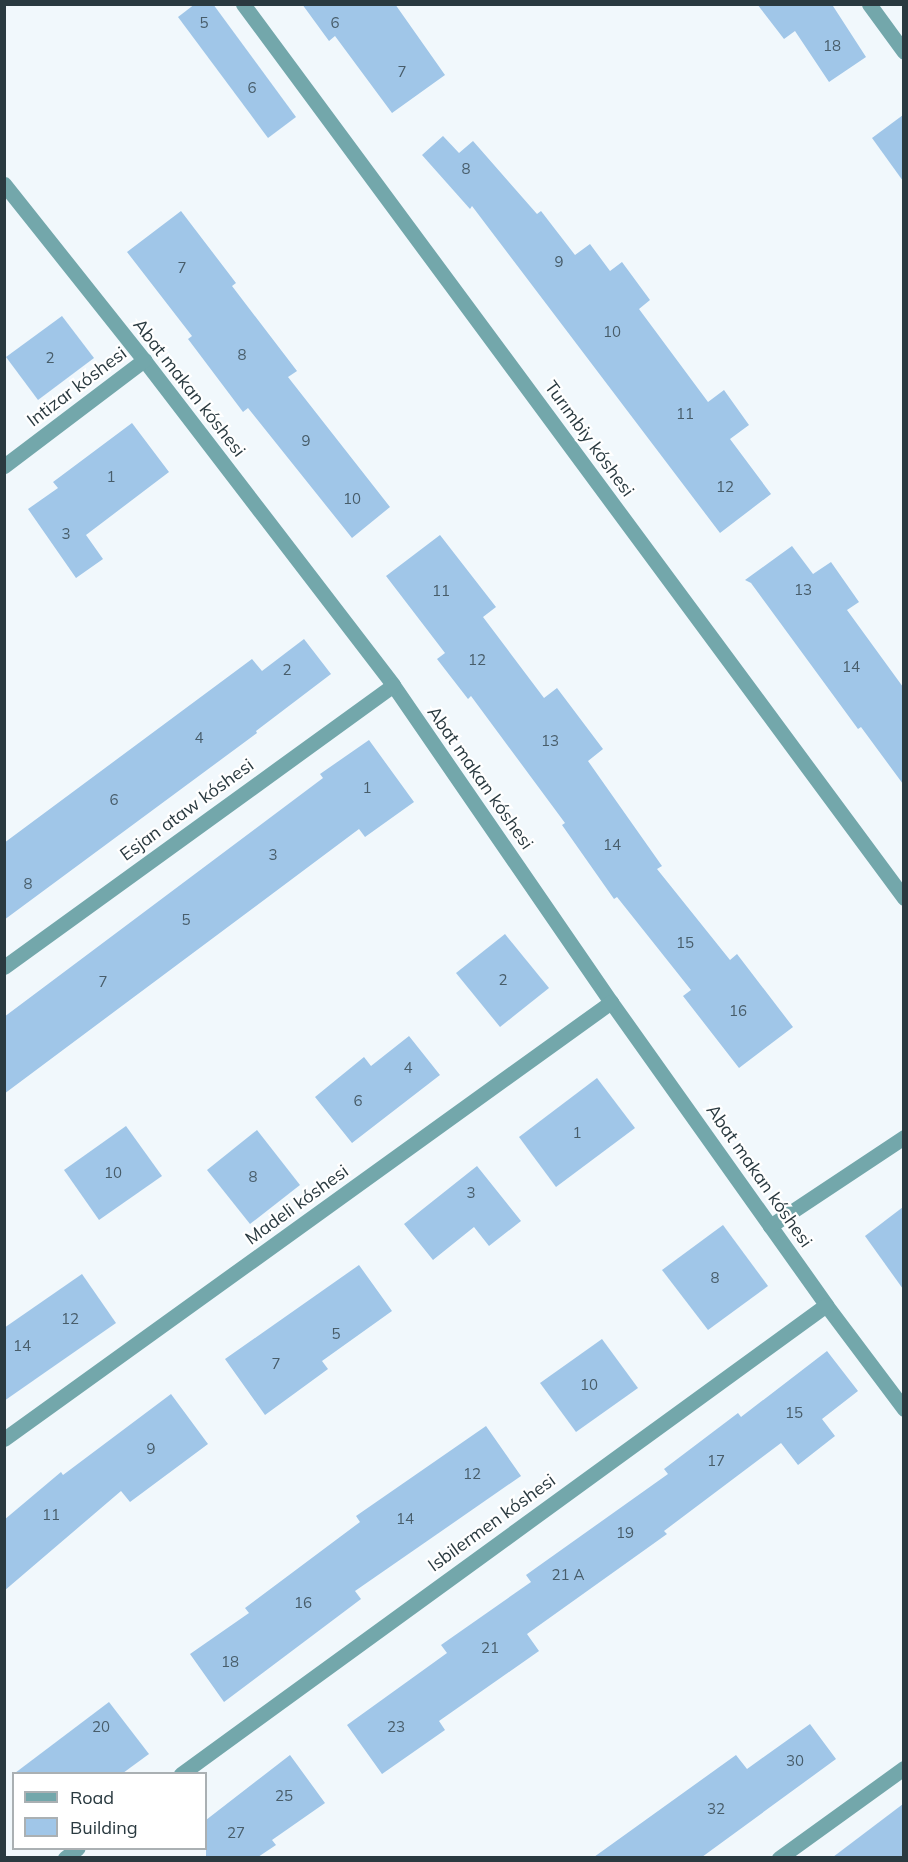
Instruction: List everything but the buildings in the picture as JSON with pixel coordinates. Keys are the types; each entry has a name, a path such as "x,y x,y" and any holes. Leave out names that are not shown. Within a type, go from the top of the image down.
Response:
{"street":[{"name":"Turımbiy kóshesi","path":"243,4 903,898"},
{"path":"868,4 903,52"},
{"name":"Abat makan kóshesi","path":"4,184 144,360 393,685 611,1002 826,1305 903,1409"},
{"name":"Intizar kóshesi","path":"4,465 144,360"},
{"name":"Esjan ataw kóshesi","path":"4,967 393,685"},
{"name":"Madeli kóshesi","path":"4,1439 611,1002"},
{"path":"770,1226 903,1137"},
{"name":"Isbilermen kóshesi","path":"182,1772 826,1305"},
{"path":"779,1857 903,1768"}]}
